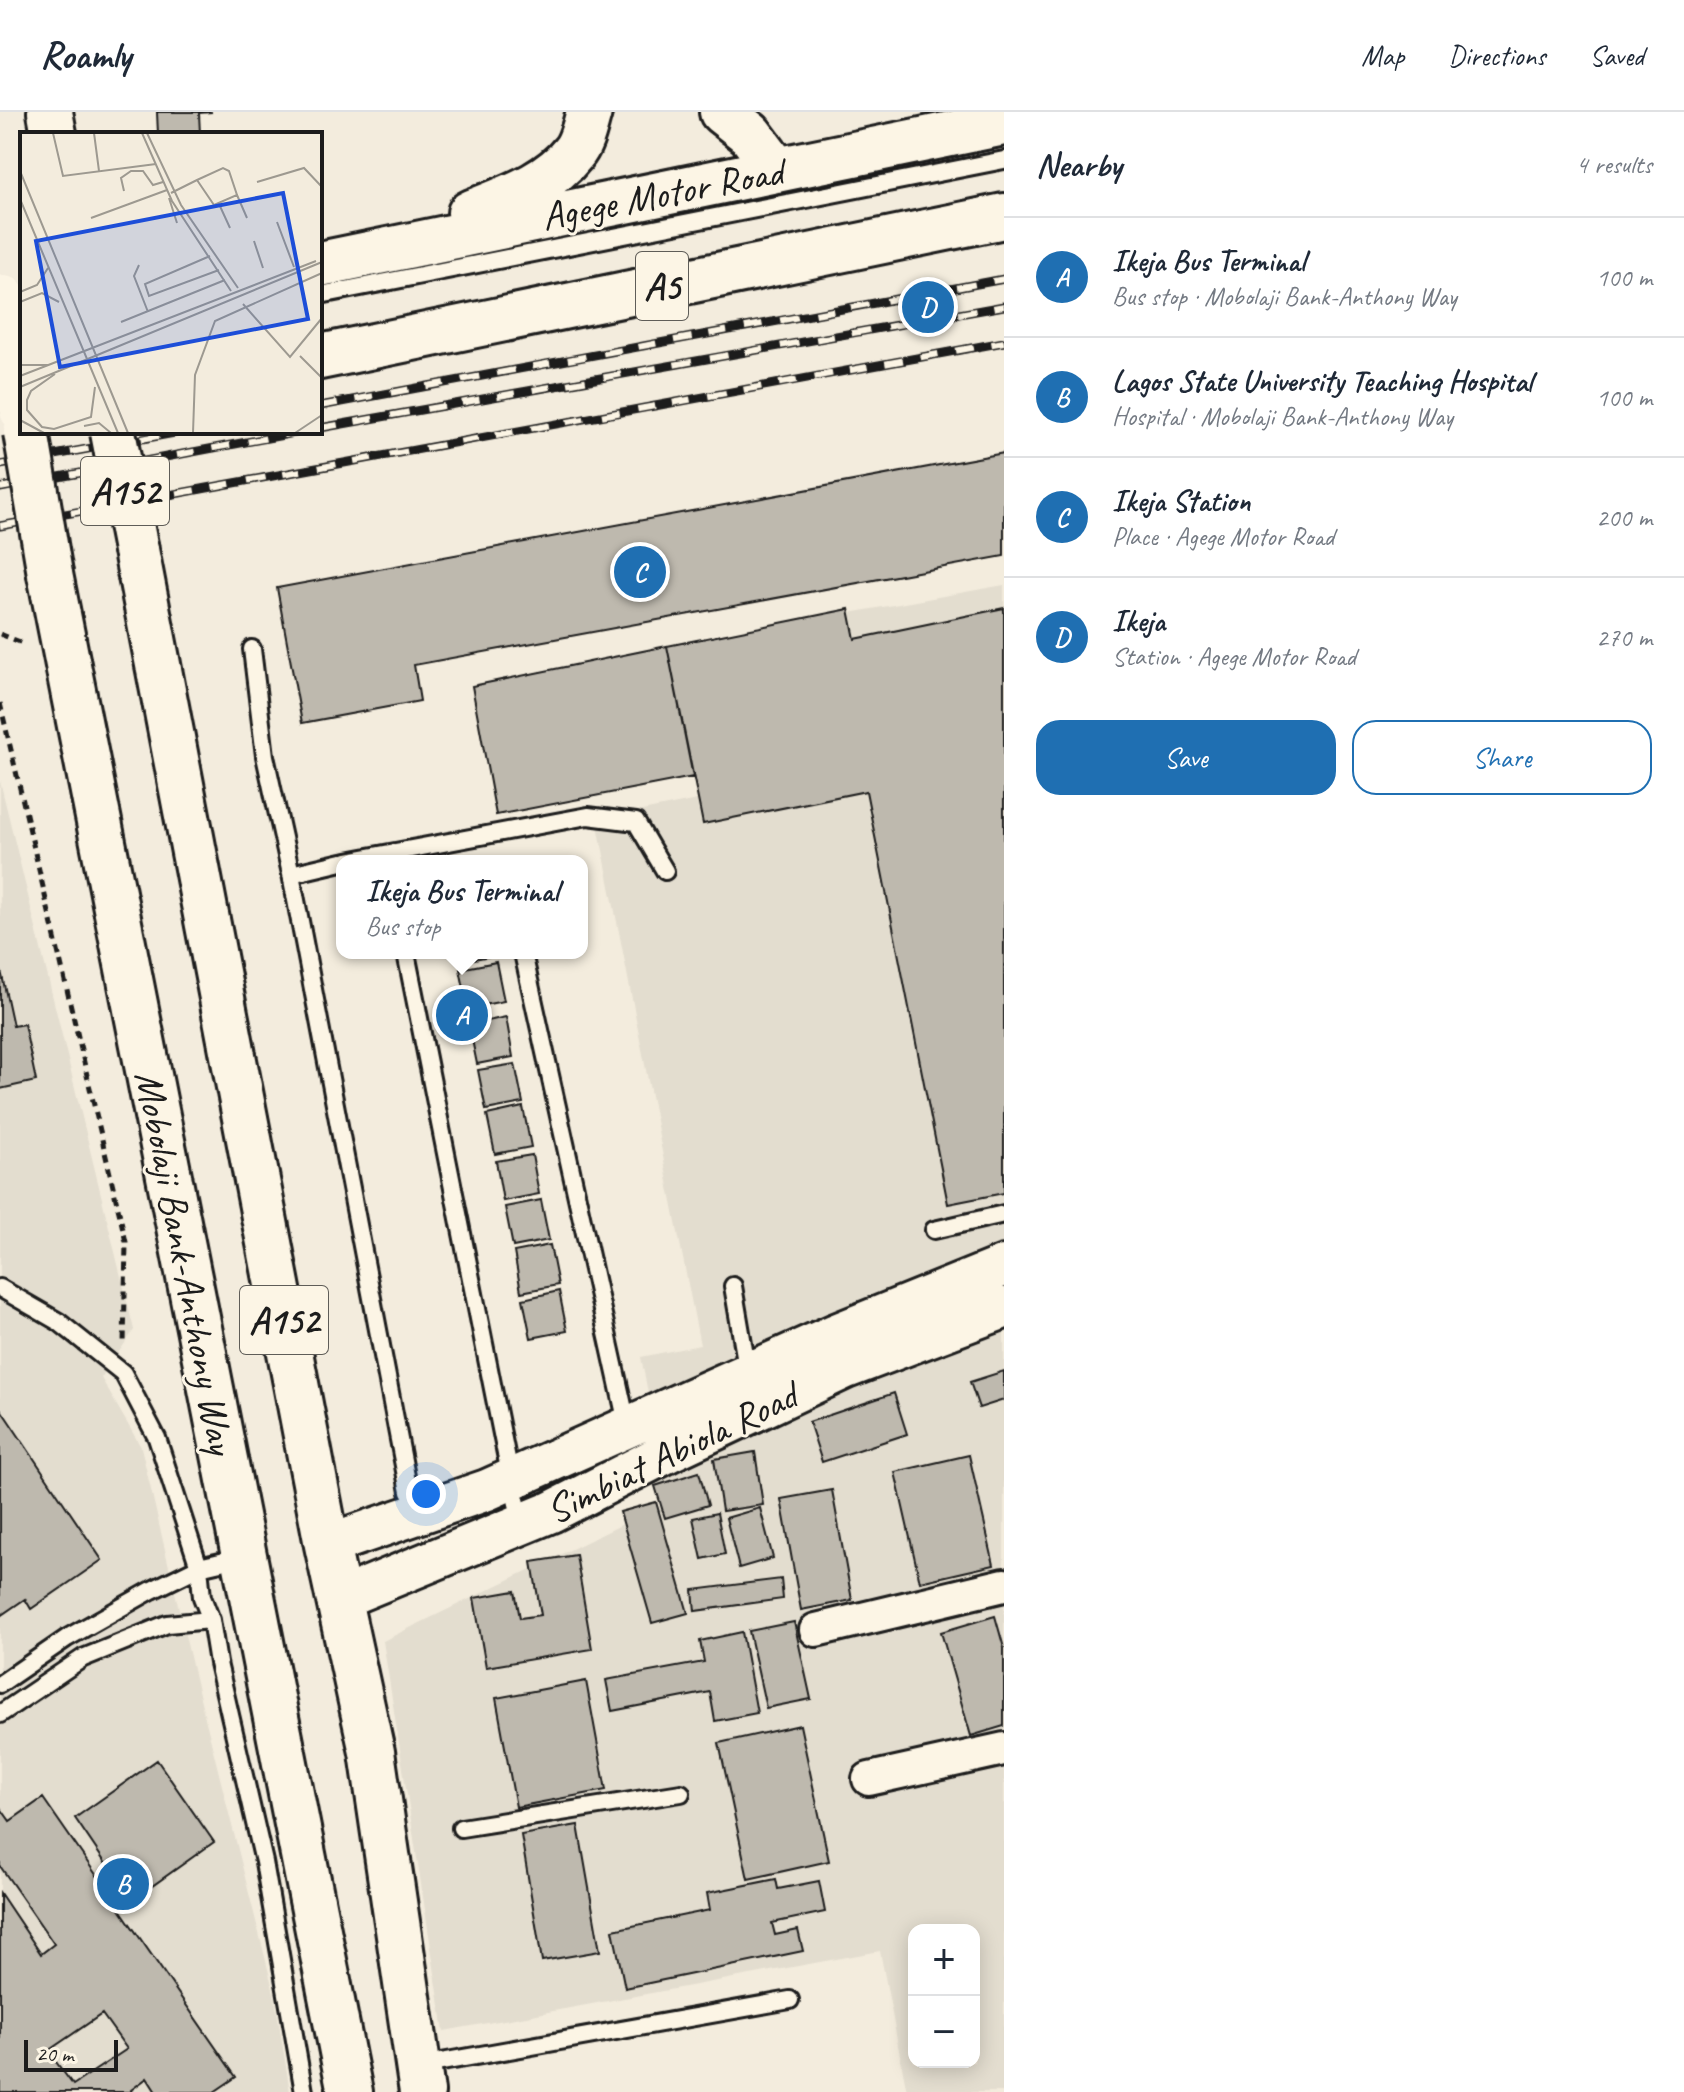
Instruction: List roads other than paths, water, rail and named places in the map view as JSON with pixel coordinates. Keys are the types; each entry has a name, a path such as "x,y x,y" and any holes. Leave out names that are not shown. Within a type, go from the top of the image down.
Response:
{"main road":[{"path":"50,112 54,132"},
{"path":"382,249 511,196 550,175 575,151 589,112"},
{"path":"722,112 750,134 777,170"},
{"name":"Agege Motor Road","path":"322,264 777,170 910,133 1004,123"},
{"name":"A5","path":"322,357 1004,216"},
{"path":"0,340 8,305"},
{"path":"8,305 20,395"},
{"path":"0,424 20,419"},
{"name":"Mobolaji Bank-Anthony Way","path":"26,434 50,574 350,2092"},
{"name":"A152","path":"113,434 327,1545 372,1752 420,2079"}],"street":[{"path":"327,1545 422,1514 511,1479 636,1447 748,1373 1004,1266"},
{"name":"Simbiat Abiola Road","path":"339,1599 522,1524 636,1447 668,1452 846,1368 1004,1308"},
{"path":"816,1630 1004,1585"},
{"path":"869,1779 1004,1749"}],"lane":[{"path":"322,295 1004,160"},
{"path":"0,362 20,358"},
{"path":"252,649 265,756 291,874 409,1492 422,1514"},
{"path":"382,855 588,816 636,822 665,871"},
{"path":"291,874 336,864"},
{"path":"407,959 522,1524"},
{"path":"524,959 636,1447"},
{"path":"934,1230 1004,1214"},
{"path":"733,1286 748,1373"},
{"path":"0,1288 59,1322 123,1373 157,1438 199,1567 202,1597 211,1620 264,1862 304,2092"},
{"path":"0,1684 67,1638 152,1590 199,1567 242,1557"},
{"path":"0,1714 83,1658 167,1624 211,1620"},
{"path":"461,1828 681,1793"},
{"path":"420,2079 790,2000"}],"railway":[{"path":"322,406 1004,279"},
{"path":"322,428 1004,306"},
{"path":"0,526 1004,342"},
{"path":"0,465 169,434"},
{"path":"0,488 289,434"}],"place":[{"name":"Ikeja","path":"928,307"},
{"name":"Ikeja Station","path":"640,572"},
{"name":"Ikeja Bus Terminal","path":"462,1015"},
{"name":"Lagos State University Teaching Hospital","path":"123,1884"}]}
